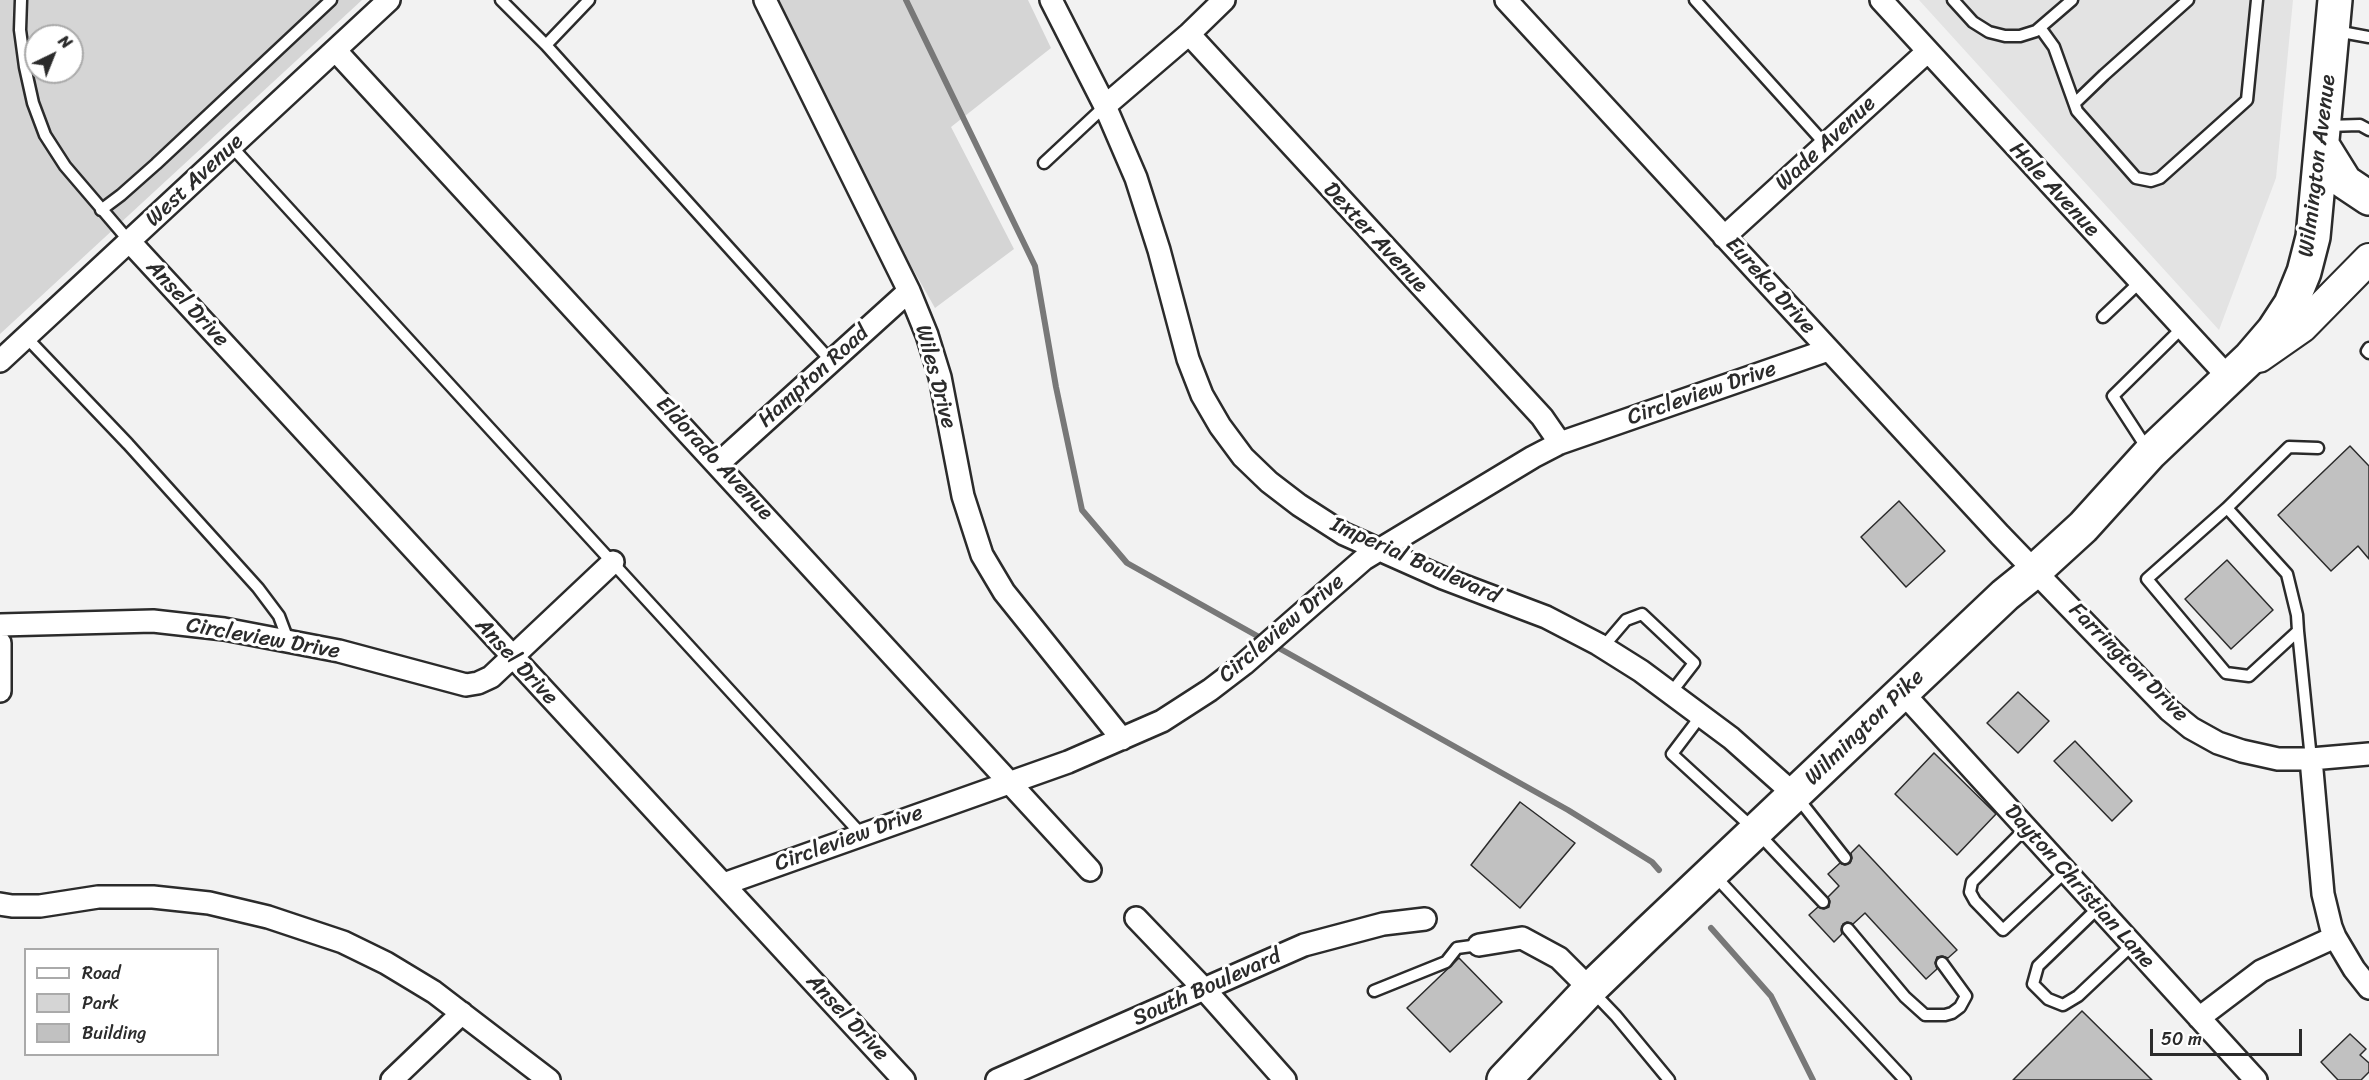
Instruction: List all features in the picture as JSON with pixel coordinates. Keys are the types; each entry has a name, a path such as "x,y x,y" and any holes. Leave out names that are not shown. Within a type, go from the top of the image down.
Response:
{"main road":[{"name":"Wilmington Avenue","path":"2229,378 2274,330 2291,304 2304,272 2313,237 2334,15"},
{"path":"2323,135 2345,182 2369,198"},
{"path":"2229,378 2302,327 2369,259"},
{"name":"Wilmington Pike","path":"1504,1080 1590,989 2005,595 2083,527 2150,453 2229,378"}],"street":[{"name":"West Avenue","path":"0,361 389,0"},
{"name":"Wiles Drive","path":"765,0 909,291 927,335 940,377 963,496 982,555 1004,592 1122,738"},
{"name":"Imperial Boulevard","path":"1051,0 1105,106 1136,178 1159,250 1188,359 1202,395 1220,426 1243,457 1269,482 1299,505 1344,534 1443,578 1546,617 1603,647 1731,738 1795,795"},
{"path":"1105,106 1189,34 1224,0"},
{"name":"Eureka Drive","path":"1506,0 2000,535 2036,570"},
{"name":"Hale Avenue","path":"1881,0 2229,378"},
{"name":"Dexter Avenue","path":"1189,34 1542,417 1560,442"},
{"name":"Eldorado Avenue","path":"336,51 1090,870"},
{"name":"Wade Avenue","path":"1724,237 1928,51"},
{"name":"Ansel Drive","path":"129,242 904,1080"},
{"name":"Hampton Road","path":"718,464 909,291"},
{"name":"Circleview Drive","path":"724,884 1068,762 1162,721 1180,711 1244,664 1364,559 1381,551 1442,511 1560,442 1828,350"},
{"path":"511,656 613,562"},
{"name":"Farrington Drive","path":"2036,570 2169,710 2191,728 2218,743 2278,759 2311,759 2369,754"},
{"name":"Circleview Drive","path":"0,625 153,621 224,629 339,651 466,685 491,677 511,656"},
{"path":"0,643 0,691"},
{"name":"Dayton Christian Lane","path":"1903,693 2256,1080"},
{"path":"2311,759 2323,894 2335,937 2369,988"},
{"path":"0,904 40,906 98,897 153,897 209,903 268,917 344,942 386,963 434,992 549,1080"},
{"path":"1136,918 1205,990 1285,1080"},
{"name":"South Boulevard","path":"997,1080 1304,945 1383,924 1425,919"},
{"path":"2199,1018 2261,971 2335,937"},
{"path":"1479,945 1522,938 1559,958 1590,989"},
{"path":"392,1080 462,1013"}],"lane":[{"path":"21,0 20,30 25,67 45,135 65,166 129,242"},
{"path":"101,210 139,180 331,0"},
{"path":"501,0 546,45 831,361"},
{"path":"546,45 589,0"},
{"path":"1695,0 1826,145"},
{"path":"1953,0 1973,22 1989,32 2005,36 2020,36 2041,28 2072,0"},
{"path":"2074,103 2188,0"},
{"path":"2041,28 2054,47 2077,111 2136,178 2151,181 2160,178 2247,100 2257,0"},
{"path":"2334,15 2369,37"},
{"path":"1044,163 1105,106"},
{"path":"2323,135 2360,125 2369,130"},
{"path":"232,147 861,834"},
{"path":"2103,317 2141,281"},
{"path":"2150,453 2113,396 2182,328"},
{"path":"26,336 128,444 258,588 279,615 288,640"},
{"path":"2369,348 2367,351 2369,353"},
{"path":"2298,631 2249,676 2226,673 2147,579 2227,508 2289,447 2318,448"},
{"path":"2227,508 2288,574 2298,631 2311,759"},
{"path":"1603,647 1626,620 1642,614 1694,663 1670,694"},
{"path":"1700,717 1672,754 1756,831 1823,902"},
{"path":"1795,795 1845,858"},
{"path":"2026,828 1972,882 1970,892 1975,901 2002,930 2065,872"},
{"path":"1712,873 1905,1080"},
{"path":"2098,908 2038,966 2032,984 2048,999 2063,1005 2078,996 2132,945"},
{"path":"1848,929 1905,998 1925,1015 1952,1013 1966,996 1942,963"},
{"path":"1374,991 1446,962 1457,948 1479,945"},
{"path":"1590,989 1616,1016 1669,1080"}],"shaded area":[{"path":"1919,0 2293,0 2276,178 2219,330"}],"green space":[{"path":"0,0 362,0 0,334"},
{"path":"760,0 1028,0 1051,48 951,127 1014,249 935,308"}],"building":[{"path":"2350,446 2369,466 2369,559 2358,546 2331,571 2278,515"},
{"path":"1899,501 1945,551 1906,587 1861,537"},
{"path":"2227,560 2273,610 2231,649 2185,599"},
{"path":"2018,692 2049,721 2018,753 1987,723"},
{"path":"2075,741 2132,801 2112,821 2054,761"},
{"path":"1934,753 1996,814 1957,855 1895,794"},
{"path":"1520,802 1575,843 1520,908 1471,865"},
{"path":"1859,845 1957,950 1948,958 1937,957 1935,963 1937,969 1926,979 1865,913 1853,924 1847,922 1843,924 1842,934 1834,942 1809,915 1818,907 1824,909 1829,907 1828,897 1839,886 1828,874 1840,863 1845,865 1850,863 1851,853"},
{"path":"1459,958 1502,1002 1450,1052 1407,1008"},
{"path":"2082,1011 2152,1080 2013,1080"},
{"path":"2350,1034 2366,1049 2360,1055 2369,1063 2369,1072 2361,1080 2338,1080 2321,1062"}],"waterway":[{"path":"906,0 1035,266 1056,387 1082,510 1127,563 1568,810 1652,862 1659,870"},
{"path":"1711,928 1771,996 1813,1080"}]}
